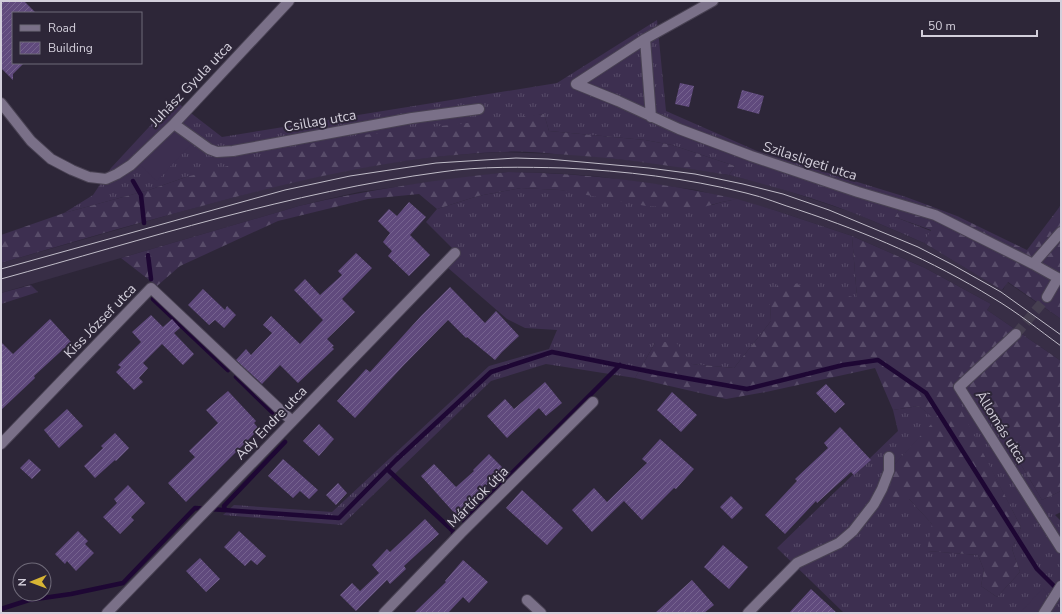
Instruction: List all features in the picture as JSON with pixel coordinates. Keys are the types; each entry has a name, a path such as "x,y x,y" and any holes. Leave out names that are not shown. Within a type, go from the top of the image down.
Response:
{"street":[{"name":"Juhász Gyula utca","path":"1,103 31,141 51,159 89,177 106,179 131,165 174,124 290,1"},
{"path":"651,117 645,39 713,1"},
{"name":"Szilasligeti utca","path":"645,39 576,84 706,140 858,192 935,215 1033,264 1060,274 1047,297"},
{"name":"Csillag utca","path":"174,124 209,150 217,152 233,152 412,118 479,109"},
{"path":"1033,264 1061,232"},
{"name":"Ady Endre utca","path":"107,613 455,252"},
{"name":"Kiss József utca","path":"1,444 151,288 292,421"},
{"name":"Állomás utca","path":"1016,334 959,387 1061,548"},
{"name":"Mártírok útja","path":"384,613 461,533 593,402"},
{"path":"748,613 797,563 839,543 853,531 874,504 882,489 889,471 889,457"},
{"path":"1044,613 1061,586"},
{"path":"527,600 541,613"}],"shaded area":[{"path":"501,152 584,155 670,165 729,175 767,184 857,214 924,243 1003,290 1007,282 1061,319 1061,361 987,310 991,304 925,268 852,236 774,210 696,190 594,176 549,173 508,172 359,192 299,206 1,293 1,263 179,212 275,186 346,170 451,155"}],"green space":[{"path":"657,20 666,111 757,151 906,197 895,217 931,231 924,243 865,217 825,203 729,175 735,166 672,145 645,140 549,131 544,114 186,177 149,190 64,213 93,195 111,168 174,100 222,137 557,83"},
{"path":"544,114 549,131 645,140 672,145 735,166 729,175 664,165 577,155 534,152 463,154 427,158 356,169 286,184 1,263 1,235 64,213 149,190 186,177 329,139"},
{"path":"174,128 191,144 157,181 140,165"},
{"path":"508,172 594,176 651,183 737,199 700,208 646,206 560,190 521,188 478,196 437,209 419,194 368,199 278,221 180,266 157,286 121,258 299,206 325,200 455,178"},
{"path":"521,188 560,190 712,205 737,199 774,210 852,236 857,298 770,304 771,321 734,368 692,364 655,343 635,378 546,364 491,381 342,525 223,515 234,505 332,512 489,366 549,349 557,330 525,328 507,319 440,261 452,248 426,222 437,209 478,196"},
{"path":"906,197 957,216 1027,250 1061,205 1061,319 1008,282 1002,290 924,243 931,230 895,217"},
{"path":"852,236 925,268 991,304 987,310 1061,361 1061,491 1042,500 978,392 957,402 1021,527 1012,549 1020,572 997,597 981,586 984,570 978,555 927,551 932,524 909,499 889,496 892,467 935,420 919,406 893,410 875,368 766,392 726,399 635,378 655,343 675,341 692,364 734,368 771,321 770,304 779,280 857,298"},
{"path":"31,285 38,292 1,304 1,293"},
{"path":"978,392 1042,500 1061,491 1061,512 1055,515 1061,521 1061,613 844,613 777,548 898,431 893,410 919,406 936,420 892,467 909,499 933,525 928,551 978,555 984,570 981,586 997,597 1020,572 1012,549 1021,527 956,402"},
{"path":"1043,588 1047,594 1038,613 1020,613"}],"building":[{"path":"1,1 24,1 35,12 12,12 12,64 23,64 13,74 13,80 1,68"},
{"path":"680,83 694,86 689,107 675,104"},
{"path":"742,90 764,96 759,114 737,108"},
{"path":"409,202 426,217 410,235 430,255 409,276 388,256 392,251 383,242 390,233 378,221 389,209 397,216"},
{"path":"356,253 372,268 342,299 355,312 327,339 334,346 332,347 334,349 298,383 280,365 262,384 236,360 246,349 251,355 272,333 263,325 271,316 300,344 323,320 294,290 305,279 320,295 342,275 338,271"},
{"path":"450,287 485,323 496,311 519,336 495,360 467,337 466,338 448,320 355,418 337,401 366,369 370,372 421,316"},
{"path":"203,289 225,310 227,306 236,315 224,328 215,320 209,325 188,305"},
{"path":"151,315 163,327 172,319 180,328 174,333 194,354 183,365 162,344 143,363 148,368 139,378 143,382 134,390 116,372 121,367 118,365 141,342 132,332"},
{"path":"50,319 71,342 34,376 35,378 1,410 1,342 13,354"},
{"path":"545,382 562,403 546,416 539,408 507,438 487,416 505,399 514,409"},
{"path":"826,384 845,404 835,413 816,393"},
{"path":"228,391 256,421 254,423 259,429 186,502 168,483 195,457 189,451 218,423 206,410"},
{"path":"672,392 697,415 681,432 657,410"},
{"path":"67,409 83,426 59,448 44,430"},
{"path":"319,424 334,439 319,456 303,441"},
{"path":"840,427 871,460 854,475 851,472 817,503 816,501 785,534 765,515 797,481 795,479 828,448 824,443"},
{"path":"115,433 129,448 95,478 84,466 103,448 101,446"},
{"path":"660,439 694,469 676,489 674,488 642,520 624,501 592,532 572,510 594,488 607,502 647,463 642,459"},
{"path":"489,454 503,468 479,493 481,496 458,517 421,476 434,464 456,487 474,471 473,470"},
{"path":"29,459 41,470 32,479 20,468"},
{"path":"283,459 318,490 309,499 300,491 293,498 268,476"},
{"path":"338,483 347,493 336,505 326,495"},
{"path":"128,485 145,503 131,517 134,520 120,534 103,517 117,503 114,499"},
{"path":"522,490 563,528 547,545 506,508"},
{"path":"731,496 743,508 732,519 720,507"},
{"path":"425,519 439,534 404,566 406,569 390,584 387,580 356,611 340,595 352,583 360,591 379,573 372,565 387,549 390,552"},
{"path":"78,531 88,541 85,544 94,553 76,571 67,561 65,564 55,554"},
{"path":"239,531 266,556 257,565 251,560 245,566 224,547"},
{"path":"723,545 748,567 729,589 704,567"},
{"path":"200,558 220,579 206,592 186,571"},
{"path":"463,560 488,582 469,603 463,597 448,613 414,613 446,582 445,581"},
{"path":"692,580 714,605 704,613 655,613"},
{"path":"811,589 837,613 789,613"}],"waterway":[{"path":"133,181 141,195 144,223"},
{"path":"148,255 151,279"},
{"path":"153,299 228,370"},
{"path":"1,609 29,600 71,594 123,583 195,508 339,518 396,460 491,372 552,352 747,389 843,365 878,360 926,393 1037,569 1059,591"},
{"path":"464,521 620,365"},
{"path":"236,377 276,416"},
{"path":"225,510 224,506 285,442"},
{"path":"387,469 453,531 453,537 451,539"}],"tunnel":[{"path":"1016,334 1047,297"}],"tram line":[{"path":"1,269 285,190 350,176 436,163 516,158 548,159 649,168 695,174 783,194 829,210 918,247 1001,292 1061,335"},
{"path":"1,279 219,218 274,204 385,181 456,170 487,168 518,167 587,169 678,179 746,193 850,228 899,248 970,284 1011,309 1061,346"}]}
